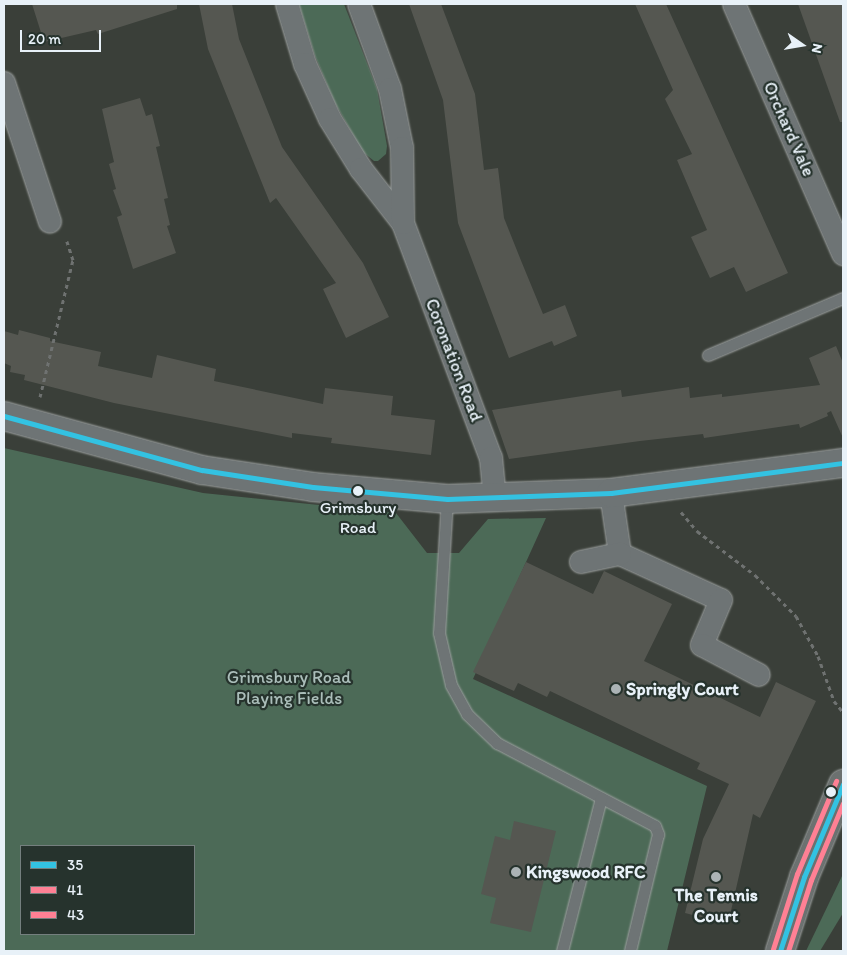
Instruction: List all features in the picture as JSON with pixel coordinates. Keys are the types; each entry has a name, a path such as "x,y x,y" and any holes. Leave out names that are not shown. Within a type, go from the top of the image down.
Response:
{"main road":[{"path":"780,951 804,877 842,789"}],"street":[{"name":"Coronation Road","path":"287,4 305,64 330,119 361,169 403,223 491,458 496,499"},
{"name":"Coronation Road","path":"359,4 390,88 400,139 403,223"},
{"name":"Orchard Vale","path":"734,4 843,254"},
{"path":"4,83 50,222"},
{"path":"4,416 202,470 313,487 447,499 496,499 611,492 843,463"},
{"path":"611,492 620,554"},
{"path":"581,562 620,554 721,600 702,645 759,675"}],"lane":[{"path":"708,355 843,298"},
{"path":"447,499 439,633 451,685 467,714 497,743 647,820 655,826 658,834 630,951"},
{"path":"562,951 601,798"}],"path":[{"path":"34,424 73,260 60,219 50,222"},
{"path":"660,486 697,532 755,576 796,616 818,656 834,702 843,712"}],"green space":[{"path":"299,4 344,4 377,89 387,146 386,154 378,161 374,161 363,152 335,103 315,56"},
{"name":"Grimsbury Road Playing Fields","path":"4,448 203,493 396,513 427,553 459,553 488,519 546,518 473,679 707,786 667,951 4,951"},
{"path":"843,874 843,913 820,951 806,951"}],"building":[{"path":"32,4 177,4 177,9 98,34 96,30 44,42"},
{"path":"199,4 232,4 239,39 282,147 363,263 389,317 346,338 323,289 336,283 276,198 270,203 208,49"},
{"path":"409,4 441,4 475,94 484,170 498,168 504,218 522,263 543,314 565,305 577,336 554,346 552,341 509,358 458,223 443,100"},
{"path":"635,4 666,4 788,273 746,292 734,267 710,278 691,237 707,230 677,160 692,154 665,99 673,90"},
{"path":"798,4 843,4 843,122 840,122"},
{"path":"140,98 146,116 152,114 160,146 156,147 168,198 164,199 170,225 167,226 176,253 133,269 117,217 122,215 113,190 116,189 109,164 114,162 102,109"},
{"path":"19,330 50,338 50,341 101,352 98,366 152,378 157,355 216,369 214,381 323,404 325,388 393,396 391,415 435,420 431,455 331,443 332,438 292,433 292,438 114,403 24,380 25,375 10,372 11,366 4,363 4,331 18,335"},
{"path":"836,346 843,363 843,438 831,411 827,413 828,416 800,428 799,424 704,438 703,434 509,459 492,410 621,390 622,397 689,387 690,398 722,394 722,397 820,385 809,358"},
{"name":"Springly Court","path":"526,562 593,594 604,571 672,604 644,661 760,717 776,682 816,701 760,818 753,814 728,924 685,913 703,839 729,784 697,769 700,763 550,691 547,697 518,683 514,691 473,672"},
{"name":"Kingswood RFC","path":"514,821 556,831 531,932 490,923 496,898 481,894 495,836 510,840"}],"transit line":[{"name":"35","path":"4,416 202,470 313,487 447,499 611,493 843,463"},
{"name":"43","path":"773,949 797,874 836,781"},
{"name":"35","path":"780,951 804,877 843,784"},
{"name":"41","path":"788,951 811,880 843,803"}],"place":[{"name":"Grimsbury Road","path":"358,491"},
{"name":"Springly Court","path":"616,689"},
{"name":"Kingswood RFC","path":"516,872"},
{"name":"The Tennis Court","path":"716,877"}]}
